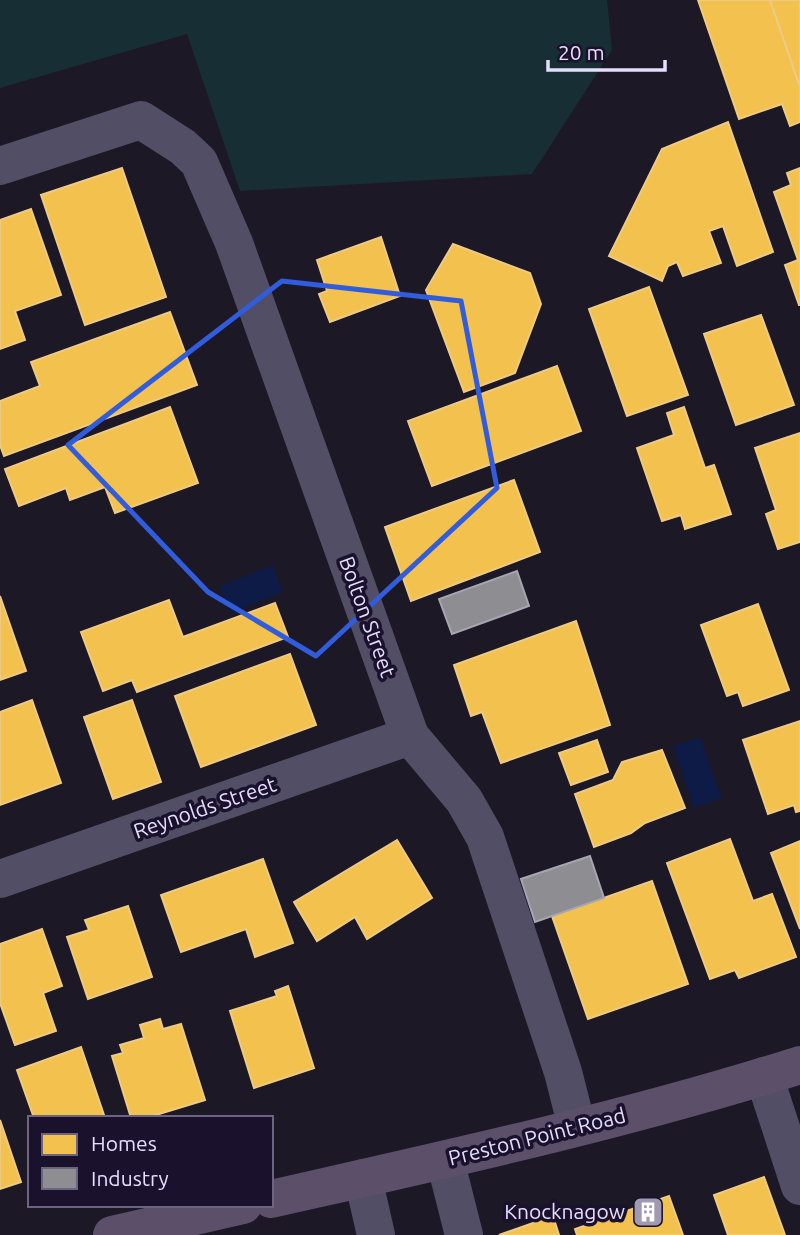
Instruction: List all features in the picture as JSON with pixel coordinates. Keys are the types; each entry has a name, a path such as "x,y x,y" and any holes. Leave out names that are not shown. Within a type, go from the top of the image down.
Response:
{"main road":[{"name":"Preston Point Road","path":"273,1199 578,1127 800,1065"},
{"path":"112,1235 234,1207"}],"street":[{"name":"Bolton Street","path":"0,166 141,120 183,147 199,162 234,243 410,736 464,800 485,837 563,1072 578,1127"},
{"name":"Reynolds Street","path":"0,879 410,736"},
{"path":"764,1076 800,1186"},
{"path":"445,1160 464,1235"},
{"path":"363,1178 376,1235"}],"highlighted area":[{"path":"282,281 461,301 497,488 316,656 208,592 68,445"}],"green space":[{"path":"0,0 607,0 612,50 532,174 240,191 187,34 0,88"}],"water":[{"path":"273,565 283,592 230,613 220,586"},
{"path":"700,737 722,798 694,808 673,746"}],"building: Homes":[{"path":"698,0 770,0 800,87 800,122 790,126 782,104 739,119"},
{"path":"770,0 800,0 800,87"},
{"path":"728,122 773,252 737,266 723,226 709,231 721,263 683,276 677,262 668,266 662,281 609,256 662,149"},
{"path":"122,168 166,297 85,325 41,195"},
{"path":"800,168 799,305 785,265 798,260 774,192 791,185 787,173"},
{"path":"31,209 61,295 15,311 25,340 0,349 0,220"},
{"path":"381,237 400,296 330,322 319,294 327,291 317,260"},
{"path":"453,244 530,273 541,304 515,373 464,392 426,290"},
{"path":"649,287 688,395 627,416 589,309"},
{"path":"170,312 197,385 4,456 0,445 0,401 40,386 31,362"},
{"path":"761,315 794,405 736,425 704,334"},
{"path":"557,366 581,431 432,486 408,421"},
{"path":"170,407 198,483 115,513 105,487 70,500 66,488 19,506 5,469"},
{"path":"684,407 705,468 714,465 731,514 685,529 681,515 662,521 637,448 674,435 667,413"},
{"path":"800,433 800,542 778,549 766,514 776,510 755,448"},
{"path":"514,480 540,552 411,601 385,527"},
{"path":"0,596 26,671 0,680"},
{"path":"169,600 183,637 275,603 288,637 137,692 132,680 103,691 81,632"},
{"path":"758,604 789,690 743,706 738,692 727,696 701,625"},
{"path":"576,621 610,725 501,763 482,712 471,716 454,665"},
{"path":"290,654 316,725 201,767 175,696"},
{"path":"32,700 61,783 0,805 0,712"},
{"path":"132,700 161,782 113,799 84,717"},
{"path":"800,721 800,811 796,812 794,805 768,814 743,740"},
{"path":"597,740 608,772 571,785 559,753"},
{"path":"662,750 685,808 594,847 575,794 613,780 622,762"},
{"path":"730,839 753,901 772,894 796,957 739,978 735,970 710,979 667,863"},
{"path":"397,840 432,898 367,939 355,917 317,941 294,902"},
{"path":"800,841 800,929 771,853"},
{"path":"263,859 293,943 255,957 246,929 181,952 161,895"},
{"path":"652,881 688,984 588,1019 552,916"},
{"path":"128,906 152,977 88,999 67,937 89,930 85,920"},
{"path":"42,929 62,986 43,993 56,1031 15,1045 0,1003 0,944"},
{"path":"288,986 314,1068 254,1088 230,1011 277,996 275,991"},
{"path":"160,1019 163,1029 181,1024 205,1100 153,1116 130,1116 112,1056 123,1053 120,1045 144,1038 140,1025"},
{"path":"81,1047 104,1116 33,1116 17,1070"},
{"path":"0,1120 21,1182 0,1189"},
{"path":"764,1177 785,1235 728,1235 714,1195"},
{"name":"Knocknagow","path":"669,1196 683,1235 577,1235 575,1229"},
{"path":"553,1216 559,1235 499,1235"}],"building: Industry":[{"path":"517,571 529,606 452,634 439,599"},
{"path":"590,856 604,898 535,922 521,879"}],"place":[{"name":"Knocknagow","path":"648,1212"}]}
